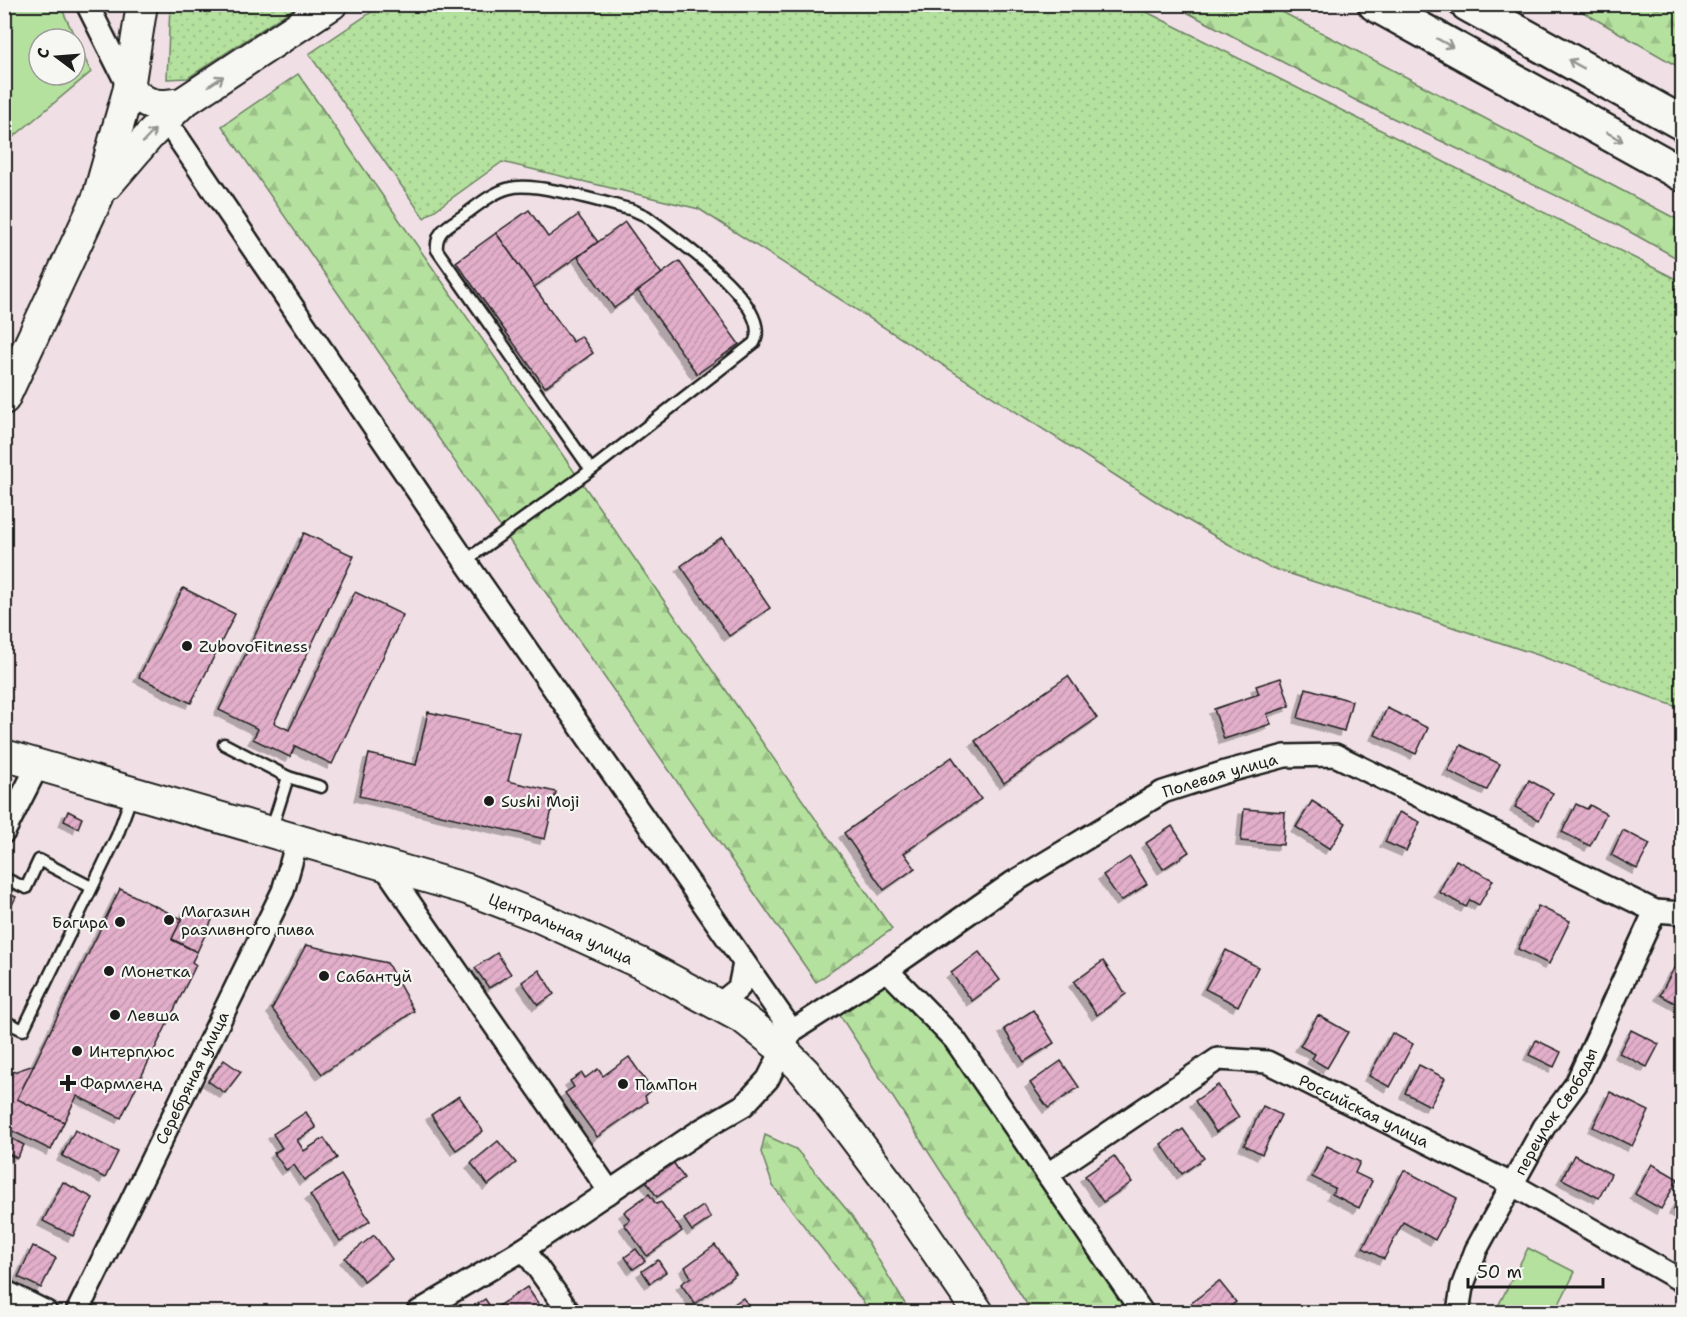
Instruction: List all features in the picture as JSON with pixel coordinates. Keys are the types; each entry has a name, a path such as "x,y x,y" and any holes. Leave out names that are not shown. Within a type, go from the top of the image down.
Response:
{"highway":[{"path":"1375,4 1683,174"},
{"path":"1467,4 1683,123"}],"street":[{"path":"87,4 129,88 141,99 158,107 182,103"},
{"path":"4,399 98,197 129,88 142,4"},
{"path":"98,197 149,136 182,103 332,4"},
{"path":"1368,4 1408,22"},
{"path":"176,135 465,561 744,963 787,1040 768,1079 744,1105 701,1131 524,1250 418,1312"},
{"name":"Центральная улица","path":"4,754 467,889 537,916 640,963 787,1040 805,1072 897,1194 978,1312"},
{"name":"Полевая улица","path":"787,1040 1012,883 1163,792 1285,756 1335,755 1655,910 1683,913"},
{"path":"4,832 38,765"},
{"name":"Серебряная улица","path":"76,1312 278,901 284,834"},
{"path":"382,863 610,1192"},
{"name":"переулок Свободы","path":"1458,1312 1462,1287 1476,1250 1514,1185 1544,1127 1576,1084 1655,910"},
{"path":"718,1005 739,988 744,963"},
{"path":"887,970 956,1040 1142,1312"},
{"name":"Российская улица","path":"1048,1174 1218,1059 1266,1062 1514,1185 1683,1281"},
{"path":"524,1250 569,1312"},
{"path":"4,1291 46,1312"}],"lane":[{"path":"465,561 591,470 754,344 758,327 754,316 722,276 646,216 633,210 587,200 525,187 512,187 499,192 445,228 436,241 437,250 591,470"},
{"path":"224,744 288,777 321,787"},
{"path":"284,834 288,777"},
{"path":"4,1021 23,1030 117,836 133,792"},
{"path":"4,878 26,888 39,860 92,886"}],"green space":[{"path":"5,4 60,5 70,27 27,27 27,87 73,87 5,144"},
{"path":"170,4 299,5 188,78 167,79"},
{"path":"382,5 1133,5 1682,282 1682,709 1538,655 1266,566 1160,504 699,209 502,162 424,218 309,54"},
{"path":"1173,5 1269,5 1682,222 1682,261 1614,223 1359,102"},
{"path":"1569,5 1682,5 1682,69 1576,8"},
{"path":"87,63 91,72 87,75"},
{"path":"298,74 892,929 816,982 222,126"},
{"path":"887,981 944,1046 1050,1189 1131,1312 1032,1312 837,1011"},
{"path":"765,1135 796,1149 852,1216 910,1312 871,1312 773,1186 761,1152"},
{"path":"1528,1248 1575,1272 1555,1312 1495,1312"}],"building":[{"path":"529,210 548,237 578,215 598,242 534,287 496,233"},
{"path":"625,222 662,274 614,308 578,257"},
{"path":"496,233 573,342 581,336 593,353 545,387 456,262"},
{"path":"679,261 739,344 697,374 638,291"},
{"path":"304,533 354,556 274,723 289,730 355,592 403,615 332,764 295,746 290,757 253,739 258,729 219,710"},
{"path":"722,537 770,608 729,636 681,566"},
{"name":"ZubovoFitness","path":"183,588 235,614 191,703 139,677"},
{"path":"1068,676 1097,718 1004,783 975,741"},
{"path":"1281,678 1290,706 1267,714 1271,724 1224,739 1214,709 1259,694 1256,686"},
{"path":"1306,688 1352,701 1344,731 1298,718"},
{"path":"1387,708 1428,728 1416,754 1375,735"},
{"path":"428,712 520,733 508,781 556,792 545,839 359,796 369,754 416,765"},
{"path":"1461,745 1500,764 1487,790 1448,771"},
{"path":"952,757 981,799 904,853 915,868 884,890 844,833"},
{"path":"1529,780 1553,793 1539,820 1515,807"},
{"path":"1312,801 1346,823 1330,849 1296,827"},
{"path":"1576,804 1587,809 1590,805 1606,814 1590,846 1562,832"},
{"path":"1244,809 1285,812 1283,845 1241,841"},
{"path":"68,811 82,818 78,828 64,821"},
{"path":"1399,812 1420,822 1406,851 1385,842"},
{"path":"1172,826 1189,852 1163,869 1146,843"},
{"path":"1623,830 1650,844 1637,869 1611,855"},
{"path":"1130,857 1147,884 1121,901 1103,875"},
{"path":"1456,860 1493,880 1479,905 1470,900 1466,907 1439,892"},
{"name":"Левша","path":"120,889 182,919 172,940 197,952 192,962 196,965 121,1118 77,1096 64,1122 17,1099"},
{"path":"4,892 16,897 4,921"},
{"path":"1538,906 1570,921 1549,964 1518,949"},
{"path":"187,908 212,920 197,952 172,939"},
{"path":"306,945 387,963 414,1011 322,1074 272,1009"},
{"path":"1226,950 1258,967 1238,1006 1205,989"},
{"path":"979,952 1000,980 972,1001 951,973"},
{"path":"497,953 511,974 489,988 475,968"},
{"path":"1103,961 1126,994 1097,1015 1074,982"},
{"path":"1674,968 1682,973 1682,1007 1660,995"},
{"path":"539,970 554,994 538,1005 522,982"},
{"path":"1033,1010 1054,1043 1024,1062 1004,1029"},
{"path":"1318,1015 1348,1032 1327,1068 1312,1059 1315,1054 1300,1046"},
{"path":"1631,1030 1659,1044 1647,1067 1619,1053"},
{"path":"1392,1033 1413,1044 1390,1087 1369,1076"},
{"path":"1536,1040 1561,1052 1554,1067 1529,1055"},
{"path":"629,1057 652,1090 645,1096 647,1102 597,1137 565,1093 574,1087 570,1081 582,1073 585,1078 598,1069 603,1076"},
{"path":"224,1060 241,1072 225,1093 208,1081"},
{"path":"1061,1061 1079,1087 1048,1108 1030,1083"},
{"path":"34,1065 17,1099 64,1122 51,1150 4,1127 4,1075"},
{"path":"1419,1065 1445,1078 1430,1106 1405,1093"},
{"path":"1218,1085 1239,1117 1216,1132 1195,1101"},
{"path":"1610,1092 1649,1111 1632,1146 1593,1127"},
{"path":"459,1096 483,1131 456,1150 431,1115"},
{"path":"1263,1106 1281,1115 1262,1154 1244,1145"},
{"path":"306,1112 316,1128 297,1140 304,1151 324,1138 337,1158 304,1180 294,1165 286,1170 274,1153 282,1148 273,1134"},
{"path":"1183,1129 1204,1158 1182,1174 1161,1144"},
{"path":"75,1130 118,1152 105,1178 62,1156"},
{"path":"7,1136 24,1145 17,1158 4,1152"},
{"path":"498,1141 516,1163 488,1185 471,1163"},
{"path":"1327,1146 1360,1162 1355,1173 1372,1181 1359,1208 1332,1194 1335,1188 1312,1177"},
{"path":"1574,1155 1611,1174 1599,1198 1562,1179"},
{"path":"1114,1156 1132,1182 1103,1202 1085,1176"},
{"path":"673,1162 684,1178 657,1197 646,1181"},
{"path":"1652,1164 1678,1179 1661,1209 1635,1194"},
{"path":"1404,1170 1457,1198 1435,1240 1403,1222 1384,1259 1363,1248"},
{"path":"341,1175 370,1221 340,1241 310,1195"},
{"path":"63,1182 93,1198 73,1236 43,1221"},
{"path":"1682,1193 1682,1215 1674,1210"},
{"path":"649,1194 656,1204 661,1202 682,1231 647,1256 624,1224 630,1220 624,1212"},
{"path":"703,1206 711,1218 692,1231 684,1219"},
{"path":"374,1235 392,1259 364,1281 345,1258"},
{"path":"715,1245 736,1274 695,1304 681,1284 691,1277 685,1267"},
{"path":"33,1246 56,1258 41,1288 18,1277"},
{"path":"636,1249 645,1261 633,1269 625,1257"},
{"path":"658,1260 666,1272 650,1283 642,1271"},
{"path":"1219,1281 1236,1302 1223,1312 1187,1312 1184,1309"},
{"path":"527,1287 544,1312 502,1312 498,1306"},
{"path":"743,1298 754,1312 722,1312"},
{"path":"485,1299 494,1312 480,1312 475,1306"}],"place":[{"name":"ZubovoFitness","path":"187,646"},
{"name":"Sushi Moji","path":"489,801"},
{"name":"Магазин разливного пива","path":"169,920"},
{"name":"Багира","path":"120,922"},
{"name":"Монетка","path":"109,971"},
{"name":"Сабантуй","path":"324,976"},
{"name":"Левша","path":"115,1015"},
{"name":"Интерплюс","path":"77,1051"},
{"name":"Фармленд","path":"68,1083"},
{"name":"ПамПон","path":"623,1084"}]}
